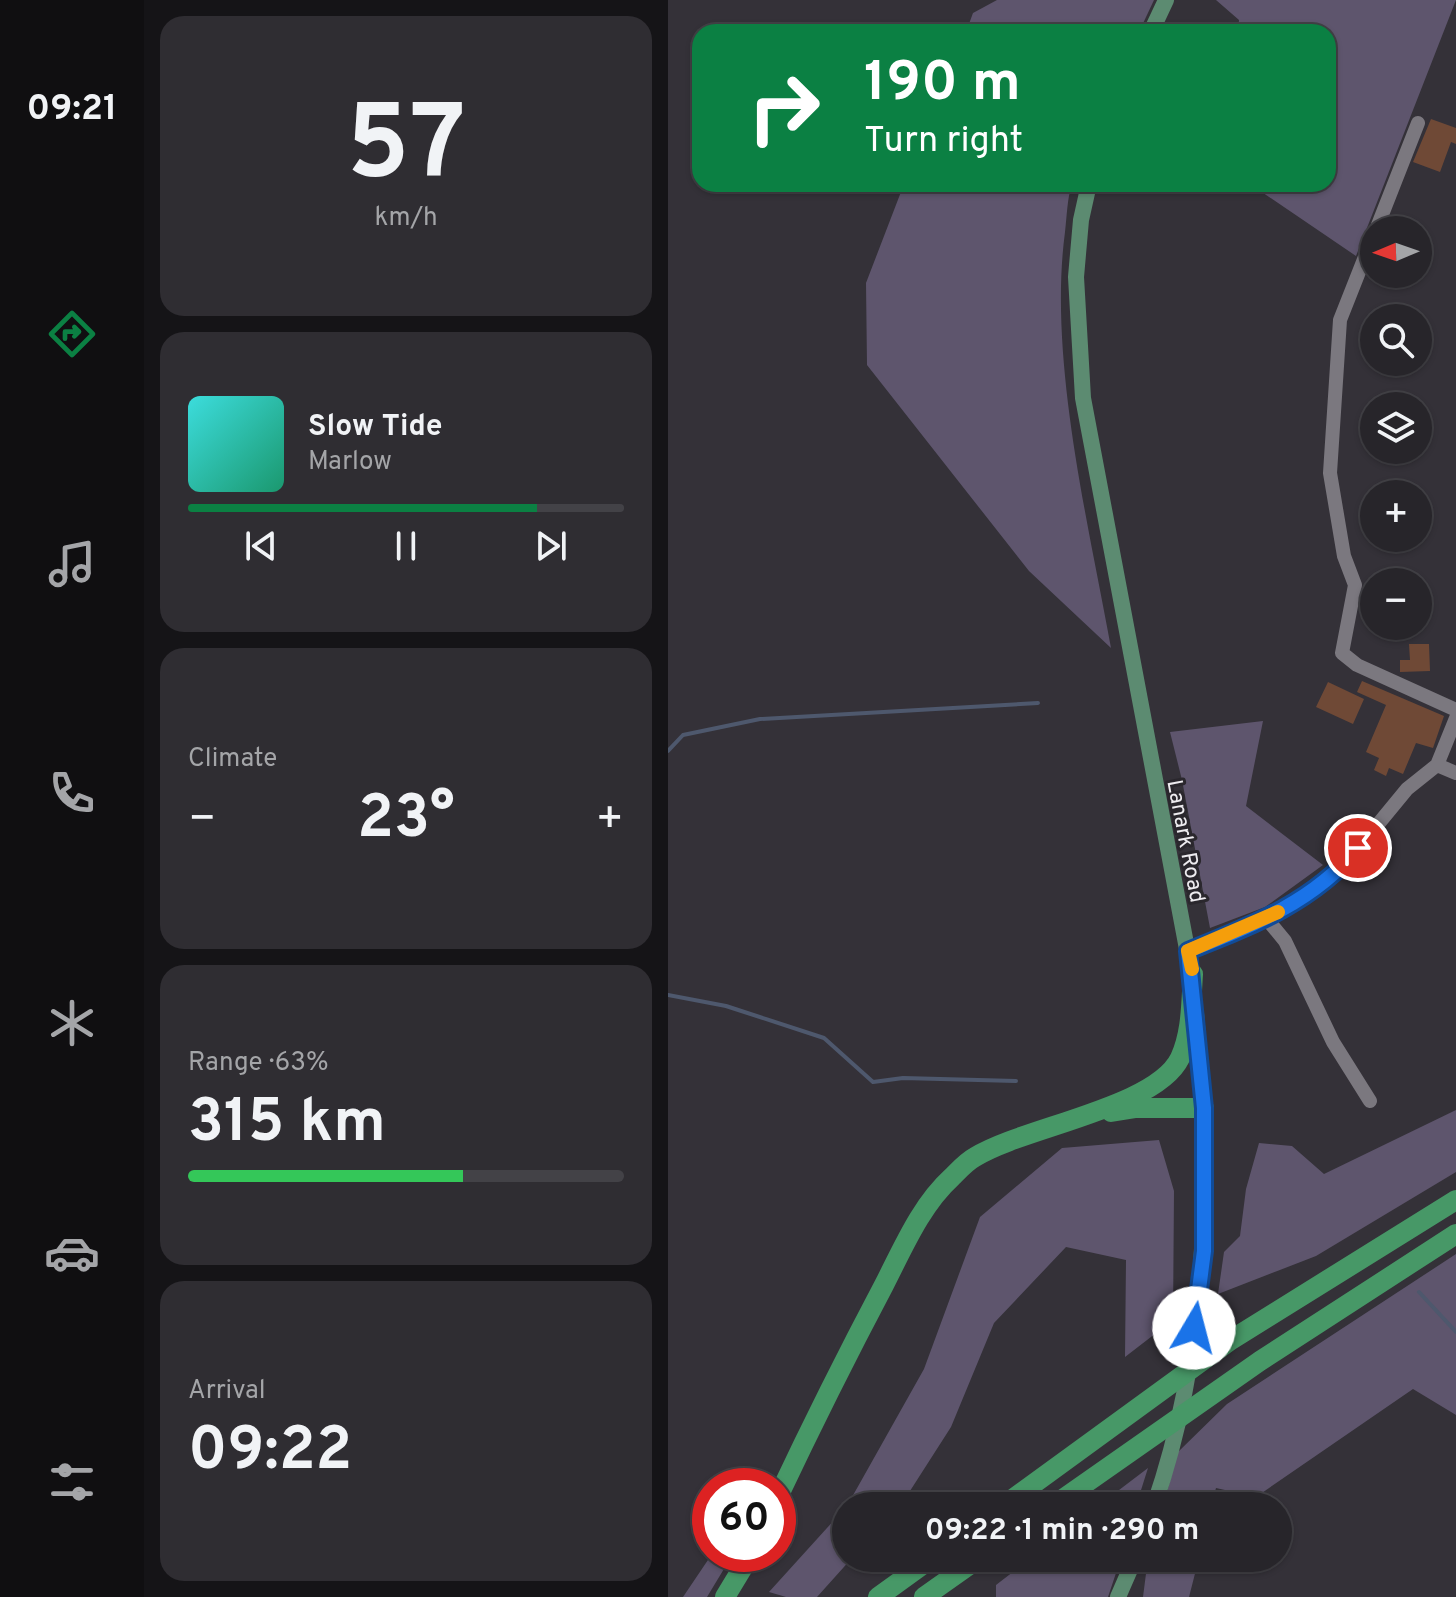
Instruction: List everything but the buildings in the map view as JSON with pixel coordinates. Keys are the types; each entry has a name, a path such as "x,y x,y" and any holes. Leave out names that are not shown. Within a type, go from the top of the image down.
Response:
{"highway":[{"path":"792,1468 829,1389 907,1242 948,1180 974,1157 1015,1138 1080,1118 1165,1077 1178,1061 1191,1018 1193,974"},
{"path":"1080,1118 1136,1108 1204,1108"},
{"path":"1022,1492 1231,1340 1456,1200"},
{"path":"1073,1492 1260,1361 1456,1234"},
{"path":"725,1597 740,1572"},
{"path":"878,1597 913,1572"},
{"path":"924,1597 959,1572"}],"main road":[{"path":"1155,24 1166,0"},
{"name":"Lanark Road","path":"1087,192 1081,220 1076,277 1083,398 1193,974 1204,1108 1204,1251 1187,1380 1159,1492"},
{"path":"1118,1597 1130,1572"},
{"path":"1131,1597 1135,1572"}],"lane":[{"path":"1381,216 1418,123"},
{"path":"1360,270 1340,320 1330,473 1344,556 1355,585 1342,653 1357,665 1456,710"},
{"path":"1188,951 1293,905 1342,868 1407,789 1437,765 1456,718"},
{"path":"1437,765 1456,773"},
{"path":"1266,918 1285,941 1333,1042 1370,1101"}],"shaded area":[{"path":"997,0 1154,0 1143,24 969,24 973,13"},
{"path":"1216,0 1456,0 1372,216 1360,216 1360,246 1356,256 1262,192 1336,192 1336,24 1239,24 1239,20"},
{"path":"901,192 1070,192 1061,281 1066,386 1082,494 1111,648 1029,571 867,365 866,283"},
{"path":"1263,721 1246,806 1323,865 1265,907 1210,928 1170,732"},
{"path":"1456,1110 1456,1172 1316,1256 1218,1294 1224,1252 1240,1236 1246,1189 1259,1143 1292,1146 1324,1174"},
{"path":"1159,1140 1174,1191 1173,1320 1125,1357 1126,1260 1066,1247 994,1323 951,1427 909,1492 855,1492 924,1369 980,1217 1062,1148"},
{"path":"1456,1254 1456,1415 1413,1389 1263,1492 1234,1492 1216,1488 1215,1492 1167,1492 1178,1452 1227,1404"},
{"path":"1148,1468 1140,1492 1116,1492"},
{"path":"832,1522 832,1572 839,1572 817,1597 786,1597 769,1592 787,1572 796,1572 796,1562"},
{"path":"700,1572 722,1572 707,1597 683,1597"},
{"path":"1013,1572 1116,1572 1108,1597 996,1597 996,1585"},
{"path":"1146,1572 1195,1572 1189,1597 1143,1597"}],"waterway":[{"path":"668,751 683,735 760,719 1038,703"},
{"path":"668,995 726,1006 824,1038 873,1082 903,1078 1016,1081"},
{"path":"1419,1292 1456,1332"}],"slow traffic":[{"path":"1192,969 1188,951 1278,912"}],"route":[{"path":"1194,1328 1204,1251 1204,1108 1193,974 1188,951 1293,905 1342,868 1358,848"}]}
